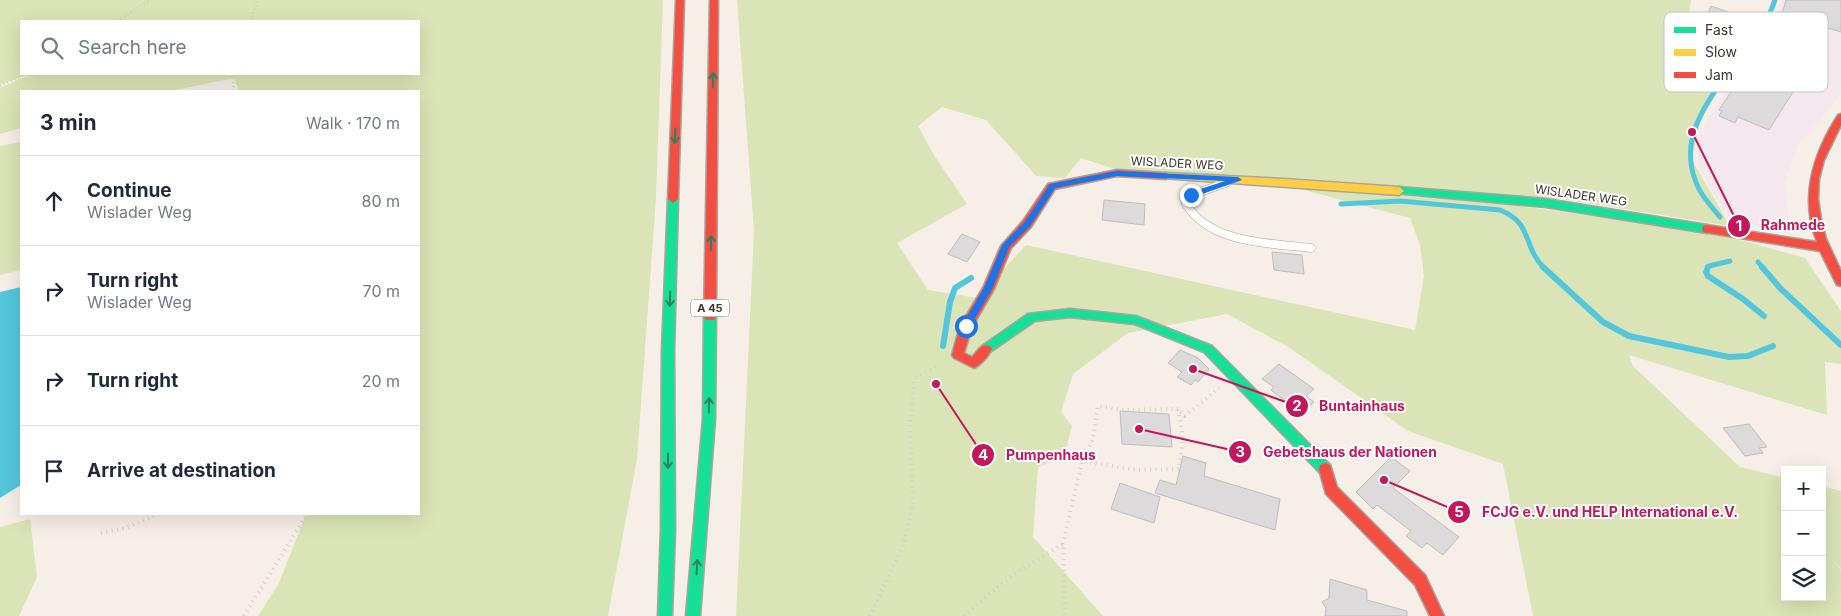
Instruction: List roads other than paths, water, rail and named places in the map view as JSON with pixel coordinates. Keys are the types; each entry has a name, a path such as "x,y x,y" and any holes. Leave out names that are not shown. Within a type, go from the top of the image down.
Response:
{"main road":[{"path":"665,616 668,530 668,350 680,0"},
{"name":"A 45","path":"693,616 709,419 714,0"},
{"path":"1841,117 1825,143 1813,182 1813,212 1822,247 1841,282"},
{"name":"WISLADER WEG","path":"1437,616 1420,580 1332,490 1325,468 1208,349 1136,320 1070,313 1032,316 982,352 974,363 958,355 966,326 988,289 1006,246 1027,224 1052,186 1117,173 1546,203 1822,247"}],"lane":[{"path":"1238,180 1191,195 1186,204 1188,212 1210,228 1232,236 1311,248"}],"water":[{"path":"20,287 20,486 0,498 0,292"}],"waterway":[{"path":"1770,12 1775,0"},
{"path":"1715,92 1695,129 1691,143 1690,158 1699,189 1720,217"},
{"path":"1341,204 1400,201 1500,210 1511,216 1523,228 1532,251 1544,268"},
{"path":"1708,268 1709,266 1730,261"},
{"path":"1758,262 1763,268"},
{"path":"1708,267 1706,272 1708,276 1743,299 1764,316"},
{"path":"1762,267 1780,288 1841,345"},
{"path":"1544,268 1603,322 1629,336 1729,357 1748,356 1773,346"},
{"path":"943,346 950,302 955,288 971,278"}],"place":[{"name":"Rahmede","path":"1692,132"},
{"name":"Buntainhaus","path":"1193,369"},
{"name":"Pumpenhaus","path":"936,384"},
{"name":"Gebetshaus der Nationen","path":"1139,429"},
{"name":"FCJG e.V. und HELP International e.V.","path":"1384,480"}]}
